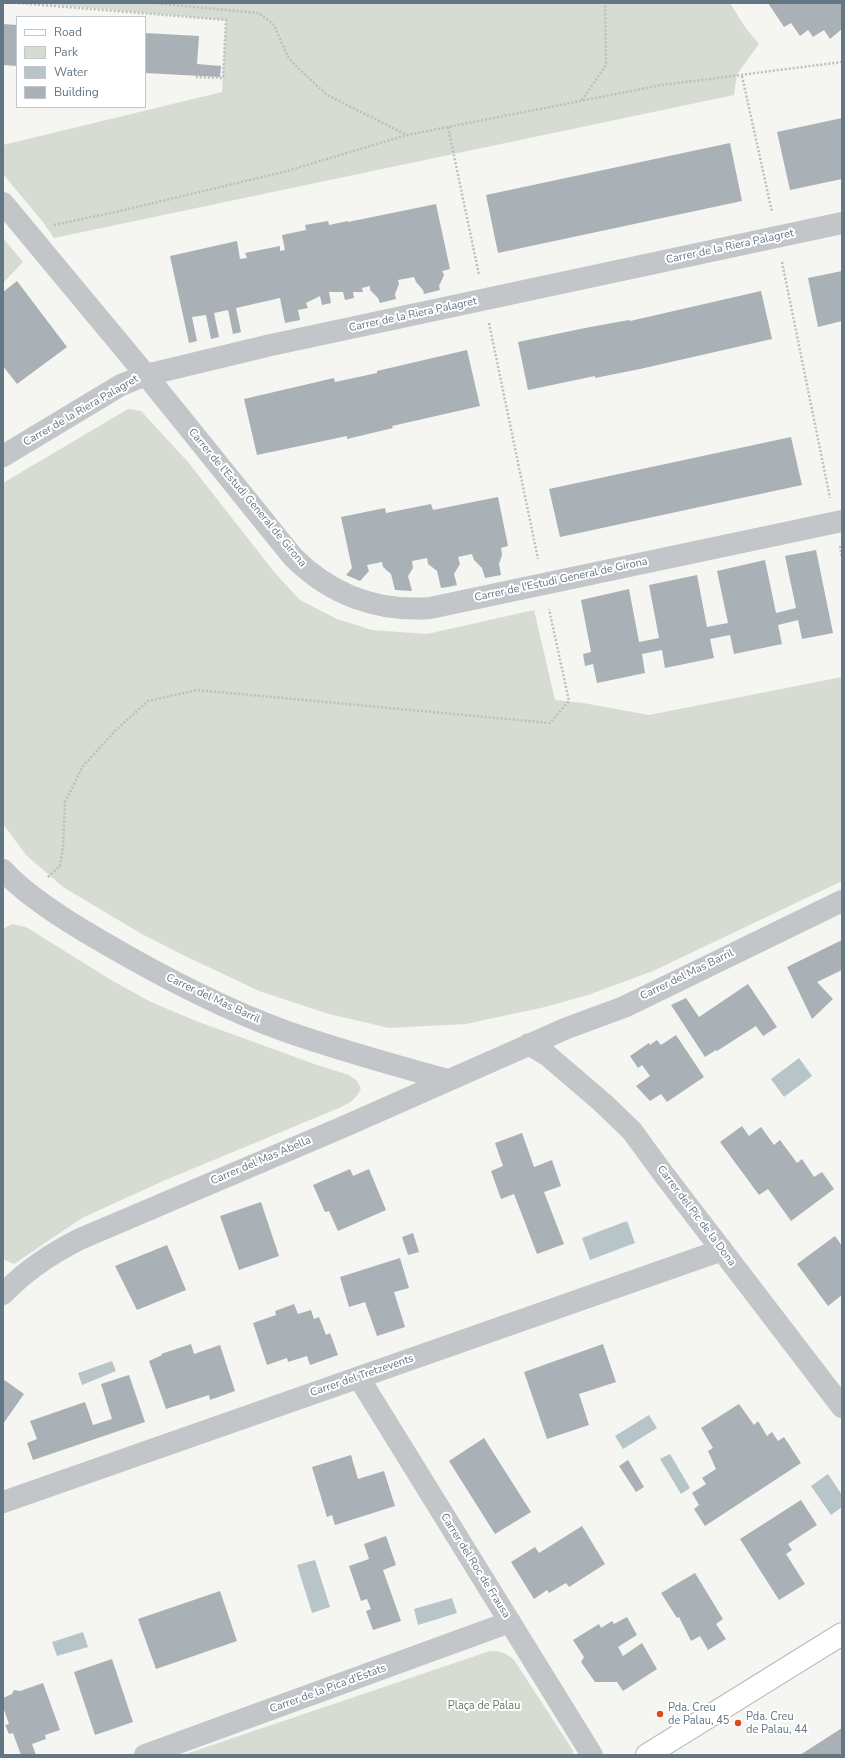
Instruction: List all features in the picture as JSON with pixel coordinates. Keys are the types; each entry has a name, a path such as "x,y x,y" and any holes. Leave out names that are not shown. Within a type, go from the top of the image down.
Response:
{"street":[{"name":"Carrer de l'Estudi General de Girona","path":"3,203 146,375 293,557 322,582 344,594 380,606 418,609 443,606 838,522"},
{"name":"Carrer de la Riera Palagret","path":"3,456 121,385 146,375 272,345 842,223"},
{"name":"Carrer del Mas Barril","path":"5,876 73,924 150,970 224,1006 291,1033 353,1053 448,1080"},
{"name":"Carrer del Mas Barril","path":"529,1044 624,1007 842,901"},
{"name":"Carrer del Mas Abella","path":"3,1294 33,1267 64,1247 80,1239 343,1127 529,1044"},
{"name":"Carrer del Pic de la Dona","path":"529,1044 547,1054 603,1103 632,1131 842,1407"},
{"name":"Carrer del Tretzevents","path":"3,1502 722,1250"},
{"name":"Carrer del Roc de Frausa","path":"359,1378 592,1755"},
{"name":"Carrer de la Pica d'Estats","path":"146,1755 510,1622"},
{"path":"647,1755 842,1634"}],"path":[{"path":"18,3 226,20 223,78 195,77"},
{"path":"153,3 259,13 274,25 288,57 316,86 327,95 407,135"},
{"path":"581,100 606,65 605,3"},
{"path":"26,231 120,211 286,171 407,135 662,85 742,76 842,62"},
{"path":"742,76 838,522 842,558"},
{"path":"448,127 470,230"},
{"path":"32,894 60,866 63,847 65,802 83,766 116,730 148,701 197,690 550,723 569,701 495,352"}],"green space":[{"path":"37,3 730,3 745,27 759,44 737,74 734,95 54,238 43,222 3,174 3,145 222,92 226,20"},
{"path":"3,238 23,262 3,283"},
{"path":"128,409 141,411 188,462 275,573 300,600 337,619 372,630 427,634 534,610 555,700 583,703 649,715 842,677 842,881 653,971 588,995 545,1007 466,1024 389,1028 329,1014 259,991 140,933 63,887 26,855 3,824 3,483"},
{"path":"12,924 26,927 111,980 151,1002 196,1021 317,1065 349,1075 356,1080 361,1088 353,1100 339,1108 163,1181 82,1218 14,1264 3,1259 3,929"},
{"name":"Plaça de Palau","path":"490,1651 503,1653 514,1660 574,1752 570,1755 183,1755"}],"water":[{"path":"799,1058 812,1076 784,1097 771,1079"},
{"path":"627,1221 635,1243 590,1260 582,1238"},
{"path":"112,1361 116,1371 82,1385 78,1373"},
{"path":"649,1415 657,1428 623,1449 615,1436"},
{"path":"670,1454 690,1488 681,1494 660,1459"},
{"path":"828,1474 842,1495 842,1507 831,1515 811,1486"},
{"path":"315,1560 330,1607 312,1613 297,1565"},
{"path":"452,1598 457,1613 418,1625 414,1609"},
{"path":"83,1632 88,1647 57,1656 52,1642"}],"building":[{"path":"768,3 841,3 842,29 830,39 824,30 813,37 808,30 800,36 791,23 784,27"},
{"path":"3,24 16,25 16,66 3,65"},
{"path":"146,33 199,36 197,64 221,66 220,77 146,73"},
{"path":"842,118 842,179 790,190 777,132"},
{"path":"730,143 742,201 498,253 486,195"},
{"path":"436,204 450,269 442,271 444,275 439,286 440,290 424,294 414,277 398,280 399,284 395,294 396,299 380,303 378,298 370,290 370,286 362,288 363,292 353,292 354,298 345,300 343,292 329,292 331,303 322,305 320,296 306,303 308,308 298,310 300,320 285,323 280,298 236,308 241,332 233,334 228,310 214,313 219,337 211,339 206,315 192,317 197,341 189,343 170,256 237,241 240,259 247,258 245,253 280,246 280,251 285,250 282,235 306,230 305,225 328,221 329,225 348,222"},
{"path":"842,271 842,321 818,327 808,278"},
{"path":"17,281 67,347 17,384 3,366 3,292"},
{"path":"761,291 772,339 640,369 595,378 595,376 528,390 518,342 585,328 630,321"},
{"path":"467,350 480,406 392,426 393,428 347,439 347,436 257,455 244,399 334,378 335,382 377,373 377,371"},
{"path":"791,437 802,485 560,537 549,489"},
{"path":"498,497 508,546 501,548 502,555 499,564 501,575 485,578 482,568 474,560 472,554 458,557 460,564 454,574 457,585 448,587 441,588 437,571 428,564 427,558 412,561 413,568 408,576 412,591 395,590 391,574 383,567 382,562 367,565 369,571 360,581 346,575 352,568 341,517 385,508 386,513 431,504 433,510"},
{"path":"816,550 833,633 802,639 798,620 778,625 782,644 734,654 730,635 710,639 714,658 665,668 662,650 642,654 645,673 597,683 593,664 585,666 583,654 591,652 581,600 629,589 639,642 659,638 649,585 697,575 707,627 728,623 717,571 765,560 776,613 796,608 785,556"},
{"path":"842,940 842,970 817,982 833,999 812,1019 787,967"},
{"path":"748,984 777,1027 763,1036 756,1026 705,1057 671,1005 686,998 699,1017"},
{"path":"676,1035 704,1077 667,1102 661,1094 650,1101 636,1086 650,1076 642,1065 638,1068 630,1056 649,1043 650,1045 657,1040 661,1045"},
{"path":"742,1126 749,1136 761,1127 774,1145 780,1140 797,1163 802,1159 814,1177 822,1172 834,1189 791,1221 768,1189 759,1195 720,1142"},
{"path":"522,1133 534,1167 552,1160 561,1186 544,1192 564,1244 537,1254 514,1194 501,1199 491,1171 503,1166 495,1143"},
{"path":"350,1169 353,1176 369,1169 386,1210 338,1231 329,1211 325,1212 313,1185"},
{"path":"261,1202 279,1256 239,1270 220,1216"},
{"path":"413,1233 419,1252 408,1255 402,1237"},
{"path":"835,1236 842,1246 842,1295 828,1306 797,1264"},
{"path":"167,1245 186,1290 137,1310 115,1266"},
{"path":"400,1258 409,1288 394,1292 405,1327 377,1336 365,1302 349,1307 340,1277"},
{"path":"294,1304 298,1314 311,1310 314,1319 319,1317 326,1335 330,1333 338,1355 310,1365 307,1356 288,1362 287,1358 267,1365 253,1323 276,1315 275,1311"},
{"path":"191,1344 194,1354 220,1345 235,1391 210,1400 209,1395 166,1409 149,1361 162,1355 161,1354"},
{"path":"603,1344 616,1382 579,1394 589,1425 547,1439 524,1372"},
{"path":"129,1375 145,1422 33,1460 27,1443 37,1439 30,1421 85,1402 93,1425 112,1419 101,1384"},
{"path":"3,1379 24,1394 3,1424"},
{"path":"739,1404 754,1425 758,1421 767,1436 772,1432 778,1441 784,1437 801,1463 705,1526 694,1509 699,1505 692,1493 706,1484 702,1478 716,1469 708,1451 713,1448 701,1428"},
{"path":"484,1438 531,1512 495,1534 449,1461"},
{"path":"351,1455 358,1479 384,1471 395,1506 335,1525 332,1515 327,1517 312,1467"},
{"path":"628,1460 644,1487 636,1492 619,1466"},
{"path":"801,1500 817,1525 788,1544 792,1550 786,1554 805,1584 779,1600 740,1539"},
{"path":"582,1526 605,1564 569,1587 566,1583 549,1593 547,1590 534,1599 511,1562 535,1547 539,1553"},
{"path":"386,1536 396,1565 383,1570 401,1621 373,1630 366,1611 371,1609 367,1599 361,1601 349,1566 369,1559 364,1544"},
{"path":"695,1573 723,1619 716,1624 726,1639 708,1650 700,1636 691,1641 679,1617 677,1618 661,1593"},
{"path":"220,1591 237,1641 156,1669 138,1619"},
{"path":"627,1617 637,1635 618,1647 623,1656 642,1643 657,1669 623,1691 617,1682 595,1682 581,1662 584,1657 573,1640 599,1624 601,1628 612,1621 614,1624"},
{"path":"112,1659 133,1722 95,1735 74,1672"},
{"path":"43,1683 60,1730 45,1735 46,1739 32,1744 36,1755 21,1755 13,1733 9,1734 5,1725 9,1724 3,1707 3,1698 12,1694 14,1690 20,1691"},
{"path":"842,1728 842,1755 800,1755"}],"place":[{"name":"Pda. Creu de Palau, 45","path":"660,1714"},
{"name":"Pda. Creu de Palau, 44","path":"738,1723"}]}
